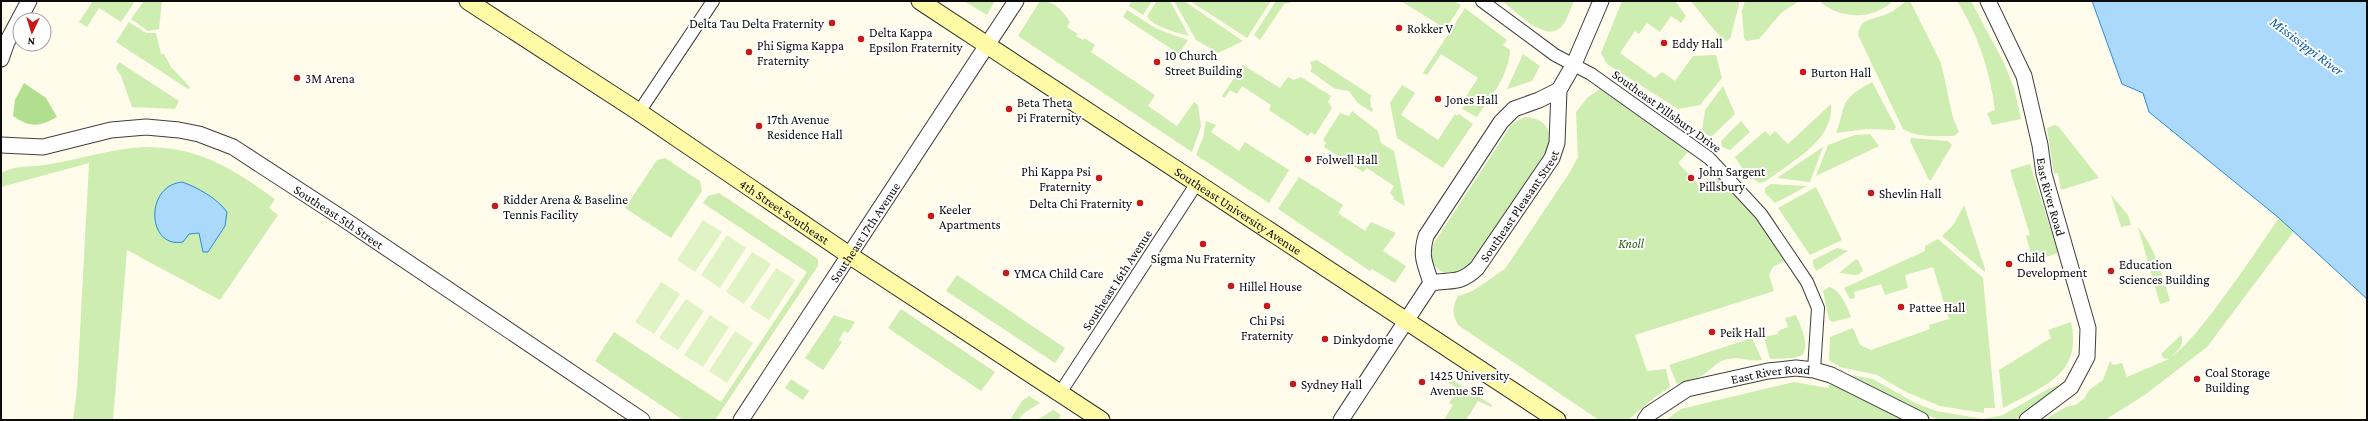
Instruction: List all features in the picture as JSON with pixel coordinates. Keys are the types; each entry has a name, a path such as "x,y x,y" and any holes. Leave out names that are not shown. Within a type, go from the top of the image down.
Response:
{"main road":[{"name":"4th Street Southeast","path":"468,1 638,112 848,255 1101,420"},
{"name":"Southeast University Avenue","path":"920,1 1557,420"}],"street":[{"path":"1,59 7,42 29,1"},
{"path":"638,112 713,1"},
{"name":"Southeast 17th Avenue","path":"741,420 1016,1"},
{"name":"Southeast Pillsbury Drive","path":"1482,1 1555,55 1574,64 1641,108 1709,158 1761,214 1807,282 1818,308 1814,370"},
{"name":"Southeast Pleasant Street","path":"1431,283 1453,282 1466,278 1477,268 1552,158 1557,143 1559,90 1574,64 1601,1"},
{"name":"East River Road","path":"1988,1 2024,76 2040,146 2044,174 2088,328 2087,357 2071,387 2028,420"},
{"path":"1341,420 1407,322 1431,283 1424,265 1422,251 1426,236 1501,122 1514,109 1539,100 1559,90"},
{"name":"Southeast 5th Street","path":"1,145 43,147 111,130 146,127 179,130 199,134 233,147 354,226 642,420"},
{"name":"Southeast 16th Avenue","path":"1060,393 1197,183"},
{"name":"East River Road","path":"1645,420 1649,414 1687,389 1768,371 1796,368 1814,370 1859,388 1921,420"}],"green space":[{"path":"93,1 135,1 121,22 99,8 87,27 79,22"},
{"path":"144,1 162,1 159,29 148,31 131,19"},
{"path":"964,1 995,1 987,15"},
{"path":"1040,1 1045,1 1058,7 1070,22 1067,27 1078,34 1076,36 1083,40 1084,38 1095,45 1091,52 1155,95 1148,106 1177,126 1194,102 1198,105 1201,126 1192,152 1018,36"},
{"path":"1132,1 1152,1 1143,15 1129,6"},
{"path":"1157,1 1170,1 1189,36 1160,27 1150,20 1147,16"},
{"path":"1174,1 1184,1 1243,41 1218,53 1196,40"},
{"path":"1190,1 1271,1 1247,38"},
{"path":"1276,1 1296,1 1284,4 1260,40 1254,35"},
{"path":"1401,1 1454,1 1461,5 1446,29"},
{"path":"1502,1 1574,1 1562,26 1555,31 1548,31 1539,29 1531,24"},
{"path":"1622,1 1675,1 1686,16 1681,23 1671,16 1660,32 1647,23 1639,34 1635,31 1620,53 1655,78 1662,72 1675,81 1693,56 1716,55 1722,78 1700,105 1678,109 1607,64 1601,53"},
{"path":"1691,1 1740,1 1730,39 1726,41 1723,39"},
{"path":"1745,1 1799,1 1781,13 1759,39 1746,41 1744,38 1742,11"},
{"path":"1819,1 1893,1 1875,12 1866,15 1856,15 1836,11"},
{"path":"1906,1 1910,1 1941,63 1953,118 1959,132 1954,136 1921,135 1903,129 1858,35 1859,29 1865,22 1890,13"},
{"path":"1957,1 1971,1 2004,63 2014,88 2021,119 1992,125 1987,113 1995,110 1990,81 1977,40"},
{"path":"1465,8 1507,40 1503,45 1510,50 1509,59 1503,77 1477,117 1462,109 1464,106 1461,104 1478,78 1441,54 1427,75 1423,73"},
{"path":"1127,10 1157,29 1188,40 1179,54 1123,17"},
{"path":"129,22 146,33 156,33 161,54 164,54 171,67 190,87 188,89 116,42"},
{"path":"1523,54 1540,66 1532,81 1507,89"},
{"path":"1317,60 1372,96 1370,98 1371,107 1373,109 1372,112 1358,103 1349,91 1335,89 1310,71 1312,68 1310,62"},
{"path":"119,62 179,101 175,109 132,107 121,76 116,68"},
{"path":"1243,65 1280,88 1288,77 1294,80 1301,77 1331,96 1328,102 1332,108 1315,135 1311,132 1308,136 1269,110 1271,105 1242,86 1237,94 1230,90 1225,98 1222,96"},
{"path":"1872,82 1896,127 1894,130 1867,129 1836,133 1848,99 1861,88"},
{"path":"24,83 46,98 57,117 45,123 35,125 25,123 13,116 15,100"},
{"path":"1402,85 1415,93 1401,115 1438,140 1455,114 1457,116 1459,114 1473,124 1443,168 1397,138 1390,103"},
{"path":"1723,86 1735,114 1711,137 1702,131 1705,110"},
{"name":"Knoll","path":"1600,89 1688,152 1678,163 1706,192 1718,177 1761,223 1785,260 1773,267 1769,275 1774,291 1635,335 1647,371 1666,369 1670,387 1655,397 1628,420 1599,420 1458,325 1454,314 1454,307 1458,296 1471,292 1505,269 1570,172 1578,157 1576,112 1587,98"},
{"path":"1831,104 1830,117 1826,129 1819,139 1799,158 1766,181 1760,183 1752,178 1735,157 1765,131 1770,136 1775,131 1788,144"},
{"path":"1352,111 1378,131 1381,143 1394,151 1405,206 1393,199 1394,197 1390,193 1394,186 1367,168 1363,172 1324,147 1326,143 1323,140 1340,113 1349,116"},
{"path":"1524,117 1537,120 1546,126 1549,137 1547,150 1471,266 1463,271 1455,273 1441,271 1436,267 1432,260 1434,243 1512,124"},
{"path":"1206,121 1216,125 1211,132 1239,151 1245,142 1289,170 1269,203 1196,155 1203,138"},
{"path":"1741,121 1750,132 1730,150 1722,147 1721,141"},
{"path":"2054,125 2058,126 2099,178 2061,190 2058,173 2054,174 2047,128"},
{"path":"1870,134 1879,146 1816,176 1828,145 1855,135"},
{"path":"1911,138 1948,141 1952,145 1931,180 1929,180 1910,141"},
{"path":"144,147 182,151 214,161 244,178 275,199 269,208 278,215 220,300 127,250 113,420 73,420 77,389 89,163 1,187 1,173 17,167 46,165 107,152"},
{"path":"1823,147 1810,182 1777,178"},
{"path":"665,158 700,181 702,191 671,238 625,208 657,160"},
{"path":"2030,164 2058,253 2033,261 2026,236 2030,235 2010,170"},
{"path":"1299,177 1343,205 1338,213 1365,231 1371,222 1396,233 1383,251 1406,266 1395,283 1372,269 1370,271 1278,209"},
{"path":"1771,184 1807,186 1775,203 1765,193 1765,188"},
{"path":"1816,187 1842,240 1810,255 1778,208"},
{"path":"719,193 818,259 818,266 715,420 683,420 595,361 614,332 721,402 807,272 703,203 708,196"},
{"path":"2111,195 2128,215 2131,225 2121,227"},
{"path":"1964,205 1985,272 1942,236 1954,224"},
{"path":"2279,218 2294,231 2207,347 2146,394 2105,420 2044,420 2066,407 2075,405 2084,399 2089,390 2103,380 2110,361 2113,365 2122,363 2127,377 2169,359 2163,358 2161,354 2181,335 2181,345 2170,357 2181,349 2226,294"},
{"path":"703,220 722,232 695,272 677,260"},
{"path":"2138,227 2154,253 2170,301 2160,304"},
{"path":"727,235 746,248 720,288 701,275"},
{"path":"1938,239 1983,278 1995,408 1984,408 1984,413 1940,406 1906,392 1877,375 1840,367 1829,360 1830,337 1853,328 1860,345 1871,350 1930,329 1929,325 1949,319 1933,267 1905,275 1908,288 1885,295 1881,284 1854,292 1855,298 1850,299 1844,288 1925,251 1925,246"},
{"path":"1837,248 1848,251 1816,271 1813,265 1813,260"},
{"path":"752,252 771,264 744,304 726,292"},
{"path":"1856,259 1858,260 1863,271 1857,275 1839,273"},
{"path":"776,268 795,280 769,320 750,308"},
{"path":"957,275 1065,348 1055,363 946,291"},
{"path":"661,282 680,294 654,334 635,322"},
{"path":"1829,287 1840,295 1851,317 1833,322 1829,320 1823,291"},
{"path":"686,299 704,311 678,350 659,338"},
{"path":"901,309 995,372 981,391 888,328"},
{"path":"710,315 729,327 703,367 684,355"},
{"path":"834,315 855,322 848,333 844,331 839,340 842,342 823,370 805,358"},
{"path":"1796,315 1805,340 1805,350 1803,355 1793,358 1770,359 1764,337 1778,334 1778,331 1788,327 1785,318"},
{"path":"2071,322 2073,340 2071,355 2065,367 2056,377 2045,385 2003,408 1999,370 2051,338 2048,330"},
{"path":"735,331 753,343 727,383 709,371"},
{"path":"1752,338 1762,360 1732,358 1724,360 1701,376 1677,384 1669,365"},
{"path":"1440,372 1492,405 1491,407 1478,401 1466,420 1444,420 1453,405 1449,403 1458,389 1438,376"},
{"path":"1850,375 1873,379 1915,403 1936,411 1983,419 2003,415 2048,389 2063,383 2036,408 2014,420 1939,420 1913,409"},
{"path":"791,379 809,391 803,400 785,388"},
{"path":"1794,382 1828,388 1830,384 1846,389 1903,420 1666,420 1681,409"},
{"path":"1029,396 1040,403 1024,413 1018,420 1010,420 1022,401"},
{"path":"1053,410 1061,415 1058,420 1037,420"}],"water":[{"name":"Mississippi River","path":"2092,1 2367,1 2367,299 2279,218 2149,112 2143,93 2122,84"},
{"path":"182,182 207,194 227,212 225,226 208,252 203,252 199,233 189,234 183,242 171,242 162,236 157,227 155,216 156,205 161,194 170,186"}],"place":[{"name":"Delta Tau Delta Fraternity","path":"832,23"},
{"name":"Rokker V","path":"1399,28"},
{"name":"Delta Kappa Epsilon Fraternity","path":"861,39"},
{"name":"Eddy Hall","path":"1664,43"},
{"name":"Phi Sigma Kappa Fraternity","path":"749,52"},
{"name":"10 Church Street Building","path":"1157,62"},
{"name":"Burton Hall","path":"1803,72"},
{"name":"3M Arena","path":"297,78"},
{"name":"Jones Hall","path":"1438,99"},
{"name":"Beta Theta Pi Fraternity","path":"1009,109"},
{"name":"17th Avenue Residence Hall","path":"759,126"},
{"name":"Folwell Hall","path":"1308,159"},
{"name":"Phi Kappa Psi Fraternity","path":"1099,178"},
{"name":"John Sargent Pillsbury","path":"1691,178"},
{"name":"Shevlin Hall","path":"1871,193"},
{"name":"Delta Chi Fraternity","path":"1140,203"},
{"name":"Ridder Arena & Baseline Tennis Facility","path":"495,206"},
{"name":"Keeler Apartments","path":"931,216"},
{"name":"Sigma Nu Fraternity","path":"1203,244"},
{"name":"Child Development","path":"2009,264"},
{"name":"Education Sciences Building","path":"2111,271"},
{"name":"YMCA Child Care","path":"1006,273"},
{"name":"Hillel House","path":"1231,286"},
{"name":"Chi Psi Fraternity","path":"1267,306"},
{"name":"Pattee Hall","path":"1901,307"},
{"name":"Peik Hall","path":"1712,332"},
{"name":"Dinkydome","path":"1325,339"},
{"name":"Coal Storage Building","path":"2197,379"},
{"name":"1425 University Avenue SE","path":"1422,382"},
{"name":"Sydney Hall","path":"1293,384"}]}
